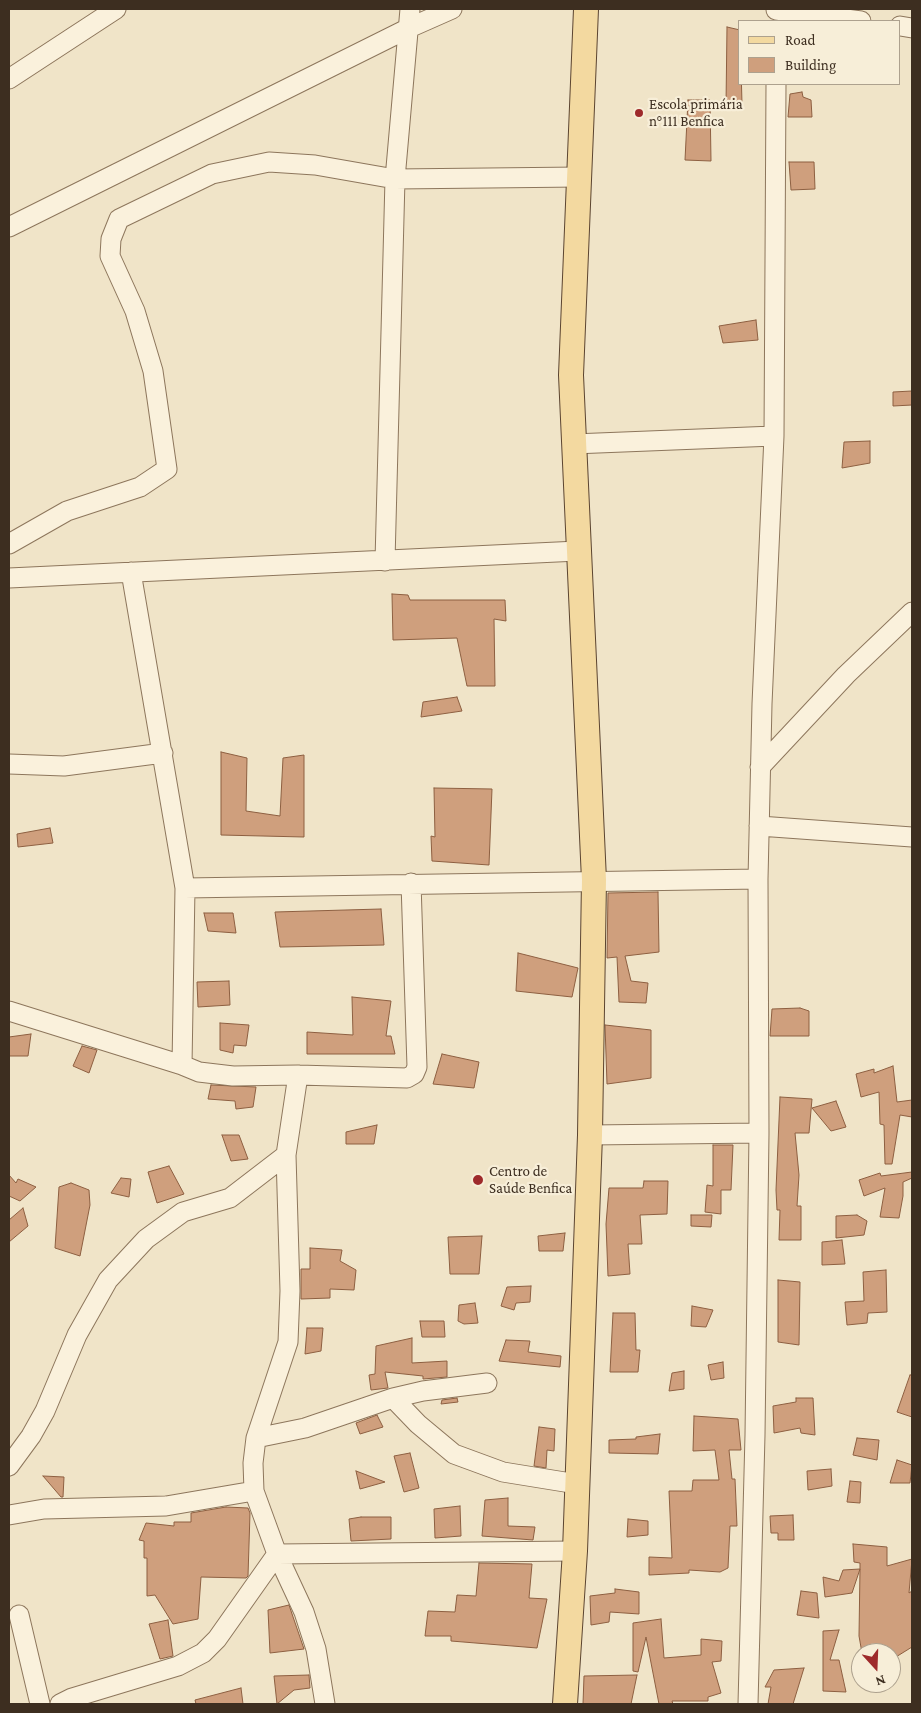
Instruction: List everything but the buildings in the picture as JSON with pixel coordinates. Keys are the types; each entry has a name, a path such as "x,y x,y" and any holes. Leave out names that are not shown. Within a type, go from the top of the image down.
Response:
{"main road":[{"path":"565,1704 577,1484 590,1135 594,880 571,366 586,9"}],"street":[{"path":"9,78 116,9"},
{"path":"385,561 395,179 410,9"},
{"path":"9,227 409,28 452,9"},
{"path":"776,13 850,20"},
{"path":"748,1704 755,1435 759,1134 758,879 760,767 774,436 776,85"},
{"path":"9,544 67,511 140,487 167,469 153,370 135,310 110,256 111,239 119,219 212,174 269,162 315,165 395,179 580,177"},
{"path":"573,444 774,436"},
{"path":"9,578 578,551"},
{"path":"132,572 185,888 182,1065"},
{"path":"760,767 846,675 912,612"},
{"path":"9,764 64,766 163,754"},
{"path":"759,826 912,836"},
{"path":"185,888 594,880 758,879"},
{"path":"9,1011 199,1072 233,1076 298,1074 406,1078 414,1074 417,1067 412,883"},
{"path":"298,1074 286,1155 290,1292 288,1342 256,1438 253,1463 254,1491 276,1554 304,1612 316,1649 325,1704"},
{"path":"590,1135 759,1134"},
{"path":"9,1466 31,1436 45,1411 78,1335 108,1280 146,1239 183,1212 230,1198 286,1155"},
{"path":"256,1438 305,1428 393,1398 423,1391 486,1383"},
{"path":"393,1398 418,1424 454,1454 503,1472 577,1484"},
{"path":"9,1515 44,1509 166,1506 254,1491"},
{"path":"276,1554 574,1551"},
{"path":"60,1704 72,1698 178,1666 203,1653 217,1639 276,1554"},
{"path":"18,1614 40,1704"}],"place":[{"name":"Escola primária n°111 Benfica","path":"639,113"},
{"name":"Centro de Saúde Benfica","path":"478,1180"}]}
